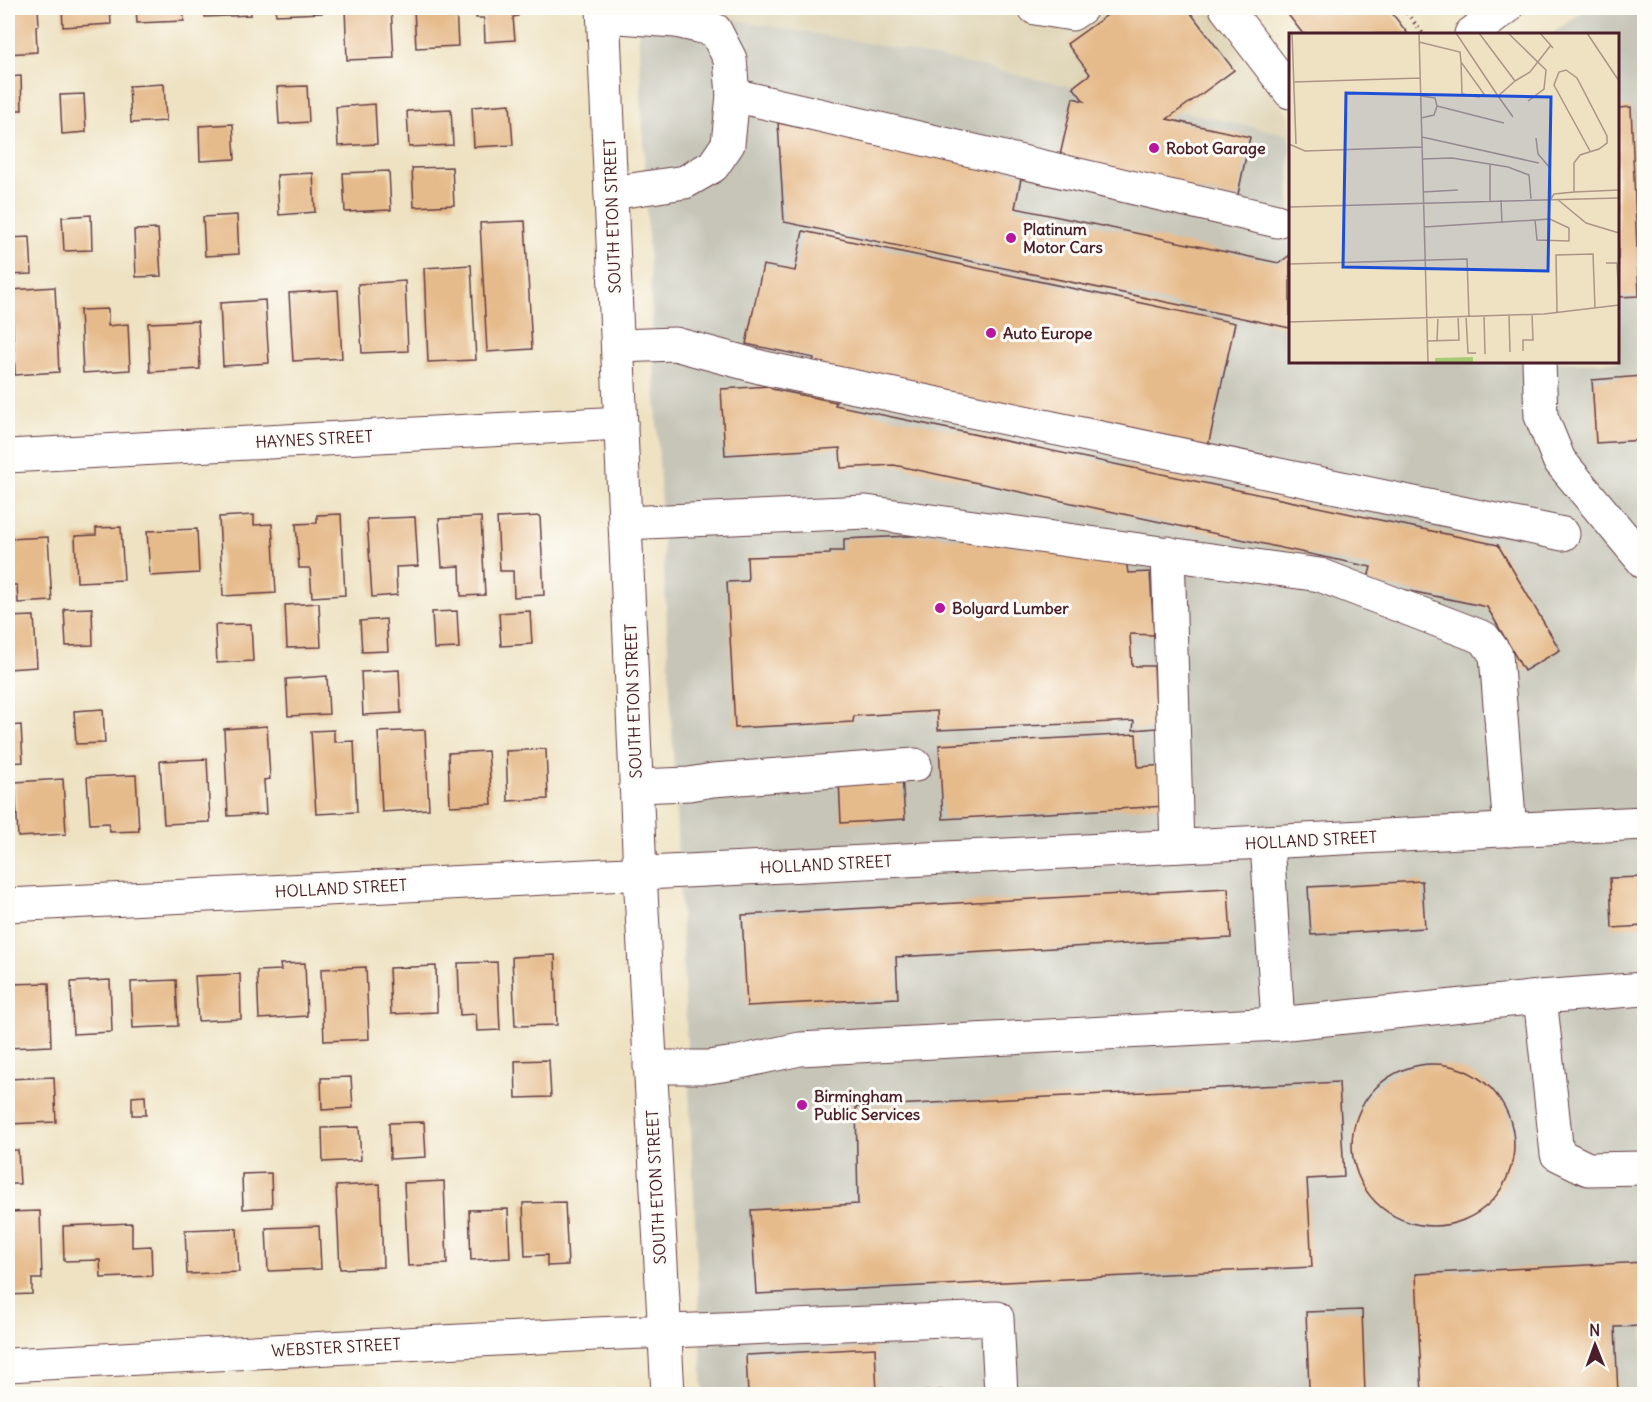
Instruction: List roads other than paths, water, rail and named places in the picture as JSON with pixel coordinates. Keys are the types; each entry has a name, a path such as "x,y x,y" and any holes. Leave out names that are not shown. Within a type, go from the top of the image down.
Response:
{"street":[{"path":"1035,8 1072,14 1081,8"},
{"path":"1226,8 1289,91"},
{"path":"1472,33 1506,8"},
{"path":"604,12 676,21 715,30 730,59 733,95 728,144 714,166 685,182 611,193"},
{"name":"SOUTH ETON STREET","path":"604,12 640,873 668,1395"},
{"path":"733,95 1277,221"},
{"path":"618,346 675,344 764,368 1563,534"},
{"path":"1539,363 1541,416 1559,460 1644,562"},
{"name":"HAYNES STREET","path":"8,456 621,423"},
{"path":"625,523 866,512 1320,575 1484,638 1496,655 1509,830"},
{"path":"1168,553 1177,846"},
{"path":"636,786 689,784 713,780 915,765"},
{"name":"HOLLAND STREET","path":"8,905 1644,823"},
{"path":"1267,842 1278,1024"},
{"path":"650,1067 709,1067 800,1049 1278,1024 1540,997 1644,989"},
{"path":"1540,997 1557,1154 1588,1169 1644,1168"},
{"name":"WEBSTER STREET","path":"8,1365 578,1335 997,1318 1001,1395"}],"place":[{"name":"Robot Garage","path":"1154,148"},
{"name":"Platinum Motor Cars","path":"1011,238"},
{"name":"Auto Europe","path":"991,333"},
{"name":"Bolyard Lumber","path":"940,608"},
{"name":"Birmingham Public Services","path":"802,1105"}]}
